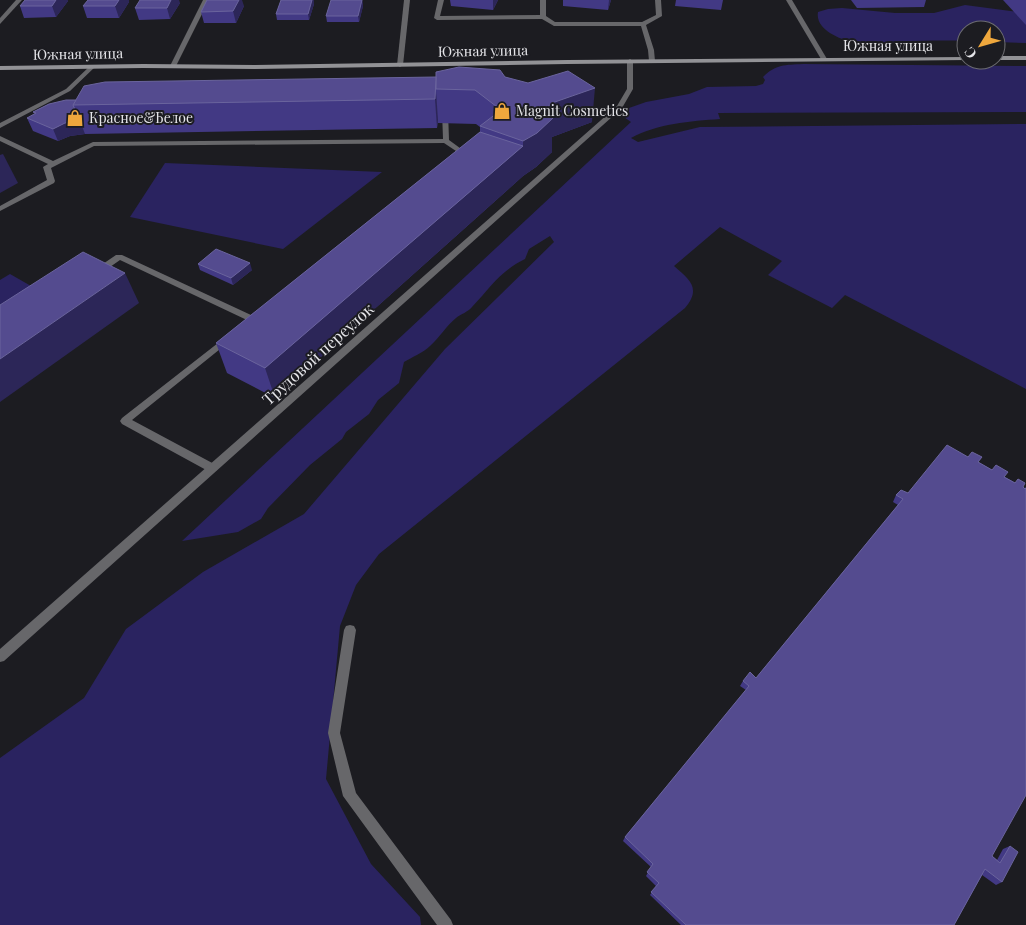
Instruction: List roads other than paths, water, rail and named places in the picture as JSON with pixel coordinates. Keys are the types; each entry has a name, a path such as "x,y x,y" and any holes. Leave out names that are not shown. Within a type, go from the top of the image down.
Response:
{"street":[{"path":"0,22 19,0"},
{"path":"173,66 206,0"},
{"path":"400,65 407,0"},
{"path":"441,0 437,18 543,17 554,24 643,24 659,16 658,0"},
{"path":"543,0 543,17"},
{"path":"789,0 824,59"},
{"path":"643,24 651,50 652,61"},
{"path":"1006,58 1026,58"},
{"name":"Южная улица","path":"0,68 400,65 444,68 630,61 956,59"},
{"name":"Трудовой переулок","path":"0,657 620,107 630,89 630,61"},
{"path":"0,126 68,90 93,66"},
{"path":"445,104 446,141"},
{"path":"0,138 54,164"},
{"path":"0,209 51,181 46,167 93,144 446,141 461,151 445,163"},
{"path":"87,278 119,257 244,325"},
{"path":"212,468 125,421 267,307"},
{"path":"350,630 334,733 350,796 446,925"}],"place":[{"name":"Magnit Cosmetics","path":"502,111"},
{"name":"Красное&Белое","path":"75,118"}]}
